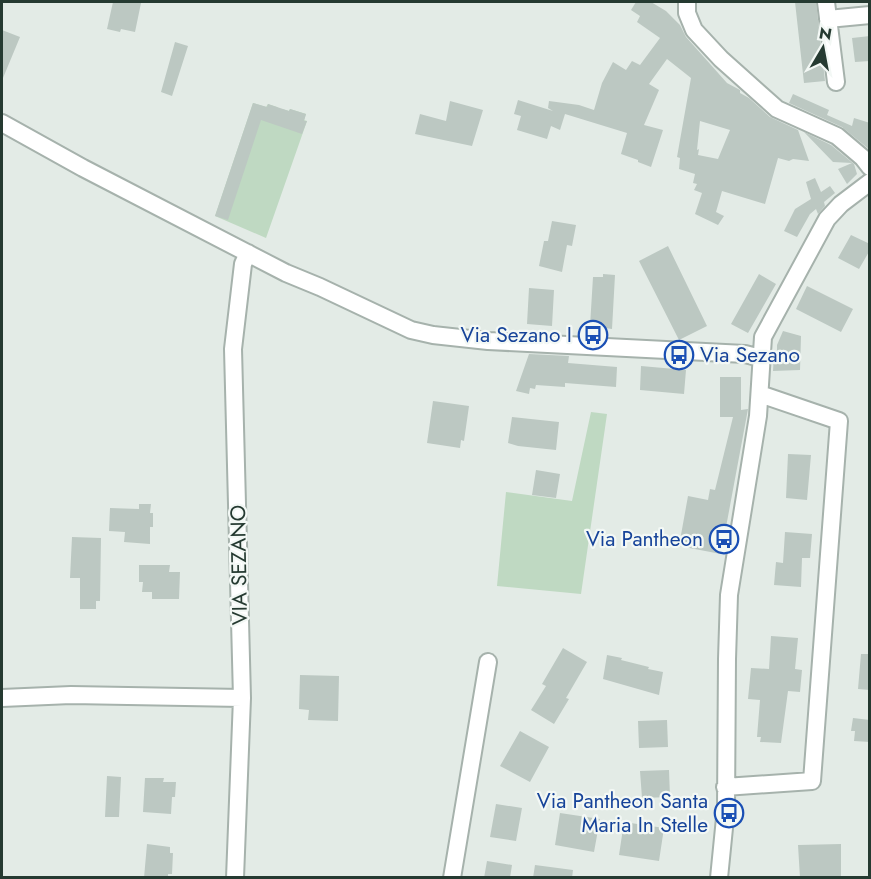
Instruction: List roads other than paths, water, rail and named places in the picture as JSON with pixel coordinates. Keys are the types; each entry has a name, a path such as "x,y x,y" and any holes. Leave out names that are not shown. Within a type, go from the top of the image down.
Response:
{"street":[{"path":"687,2 687,14 694,30 721,59 777,109 837,136 870,167"},
{"path":"826,2 836,82"},
{"path":"828,19 870,15"},
{"path":"2,123 83,168 286,273 411,330 488,341 746,354 761,358"},
{"path":"719,878 726,807 729,594 760,394 763,337 827,219 841,204 870,182"},
{"name":"VIA SEZANO","path":"235,878 243,698 233,349 243,264 248,253"},
{"path":"725,788 812,782 839,421 760,394"},
{"path":"452,878 488,662"},
{"path":"2,698 71,695 243,698"}],"place":[{"name":"Via Sezano I","path":"593,335"},
{"name":"Via Sezano","path":"679,355"},
{"name":"Via Pantheon","path":"724,539"},
{"name":"Via Pantheon Santa Maria In Stelle","path":"729,813"}]}
